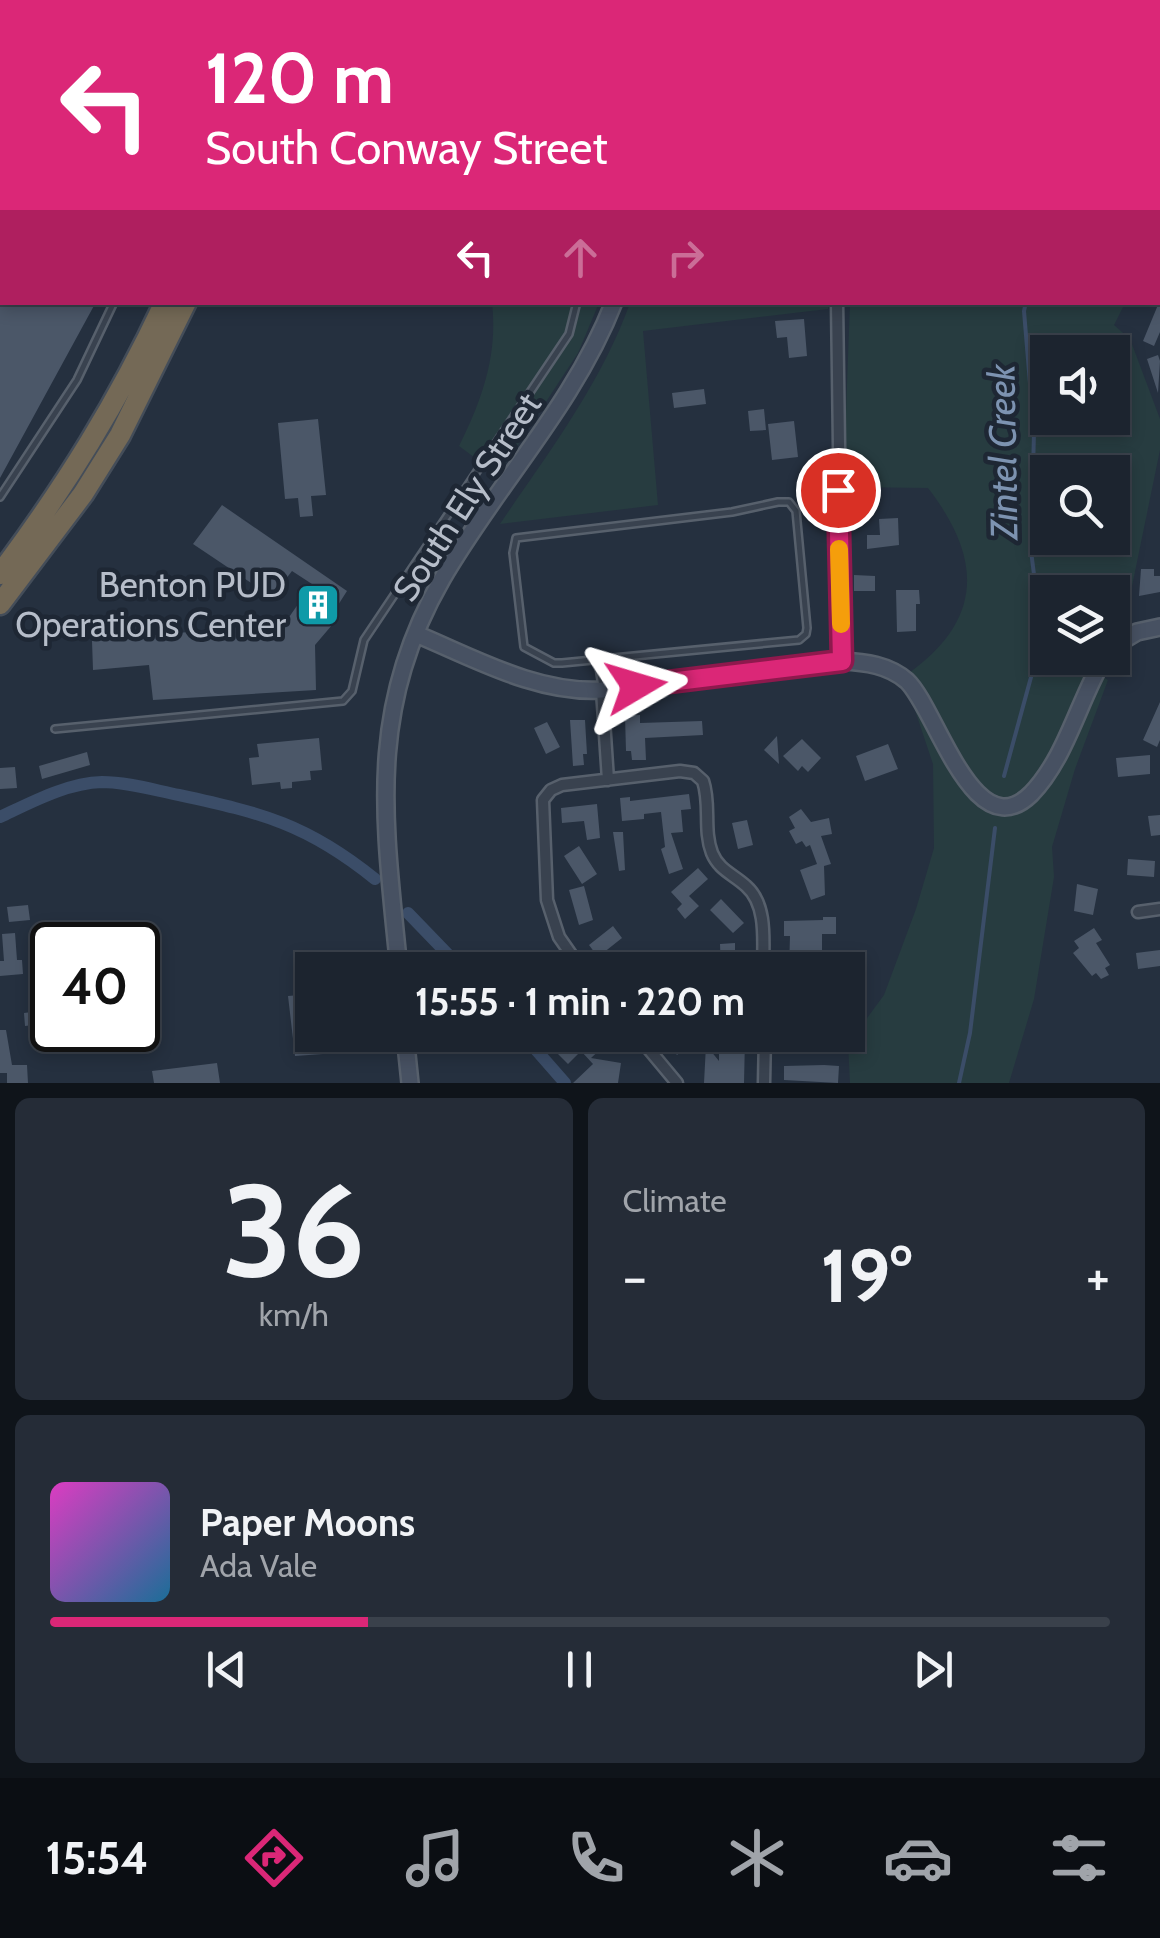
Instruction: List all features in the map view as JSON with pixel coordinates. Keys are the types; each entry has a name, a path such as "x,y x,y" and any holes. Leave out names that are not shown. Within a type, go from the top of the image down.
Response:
{"highway":[{"path":"0,574 54,502 128,382 164,305"},
{"path":"0,604 83,494 120,435 185,305"}],"street":[{"name":"South Ely Street","path":"398,952 384,785 394,700 416,634 444,577 571,390 613,305"},
{"path":"836,305 842,661"},
{"path":"1130,637 1160,627"},
{"path":"416,634 543,685 568,690 602,690 842,661 876,665 910,684 932,716 967,785 982,800 1001,805 1027,798 1044,776 1095,675"},
{"path":"602,690 608,780"},
{"path":"569,952 559,937 547,900 542,808 546,794 562,785 680,771 699,776 706,788 708,837 715,858 748,887 761,912 762,952"},
{"path":"1138,912 1160,909"},
{"path":"407,1052 410,1083"},
{"path":"651,1052 677,1083"},
{"path":"764,1083 765,1052"}],"lane":[{"path":"0,498 78,380 113,305"},
{"path":"55,729 343,701 352,691 364,640 569,334 577,305"},
{"path":"778,502 794,505 807,628 799,640 598,660 554,663 524,647 513,552 516,538 732,512 778,502"},
{"path":"598,660 602,690"}],"green space":[{"path":"492,305 598,305 578,353 498,475 459,446 486,377"},
{"path":"629,305 829,305 828,309 643,331 658,505 500,524 589,390"},
{"path":"850,305 1124,305 1114,325 1125,335 1030,335 1030,435 1130,435 1130,339 1160,419 1160,450 1130,596 1130,575 1030,575 1030,675 1100,675 1108,680 1052,847 1054,877 1034,999 1009,1083 850,1083 848,1052 865,1052 865,1021 884,995 934,848 933,764 909,692 909,673 951,631 967,586 958,539 928,488 847,487"}],"building":[{"path":"0,305 94,305 0,478"},
{"path":"1160,305 1160,332 1154,346 1143,341"},
{"path":"804,319 807,356 789,358 787,337 777,338 775,321"},
{"path":"1158,355 1160,361 1158,393 1147,359"},
{"path":"704,389 706,404 674,408 672,393"},
{"path":"764,409 766,430 750,431 748,411"},
{"path":"318,419 326,495 311,496 313,516 300,517 298,498 285,499 278,423"},
{"path":"794,421 798,457 772,460 768,424"},
{"name":"Benton PUD Operations Center","path":"222,505 347,591 333,613 338,618 315,645 316,690 153,700 149,665 93,670 92,641 285,623 312,584 292,571 272,597 193,544"},
{"path":"898,518 899,545 867,549 867,535 880,535 879,519"},
{"path":"1141,569 1154,569 1154,576 1160,576 1160,592 1139,596"},
{"path":"854,575 875,576 875,591 854,591"},
{"path":"896,590 919,590 916,631 897,632"},
{"path":"1160,702 1160,740 1157,747 1143,740"},
{"path":"640,715 640,723 702,721 703,735 645,738 646,760 632,760 631,751 626,751 625,716"},
{"path":"570,720 585,720 584,765 573,766"},
{"path":"547,722 560,747 546,754 534,728"},
{"path":"777,736 779,764 764,750"},
{"path":"319,738 322,770 310,771 311,780 292,782 292,788 281,789 280,782 252,785 249,758 259,757 257,744"},
{"path":"802,739 821,758 808,772 802,766 798,771 783,756"},
{"path":"888,744 898,769 865,781 856,756"},
{"path":"87,752 90,765 42,779 39,766"},
{"path":"1150,755 1150,774 1118,777 1116,758"},
{"path":"15,767 17,788 0,789 0,768"},
{"path":"689,794 691,809 681,810 683,832 671,833 683,869 669,874 661,849 665,847 661,812 622,821 620,798 630,797 630,801"},
{"path":"597,804 600,838 587,840 584,821 562,823 561,808"},
{"path":"801,809 811,822 829,818 832,834 821,836 831,864 824,866 825,895 811,900 800,870 817,864 810,845 806,847 802,841 796,844 789,831 795,828 789,817"},
{"path":"1160,815 1160,835 1151,836 1148,816"},
{"path":"747,820 753,845 738,849 732,823"},
{"path":"613,832 623,832 625,870 619,871"},
{"path":"579,846 597,874 582,884 564,856"},
{"path":"1128,859 1155,861 1154,877 1127,875"},
{"path":"698,868 708,879 689,896 699,906 685,919 677,909 682,904 671,892"},
{"path":"1077,884 1098,889 1093,915 1074,911"},
{"path":"584,886 593,920 579,925 569,890"},
{"path":"721,899 744,923 733,933 710,910"},
{"path":"28,905 30,920 9,922 7,907"},
{"path":"836,917 836,934 822,934 822,950 790,952 790,936 784,936 784,921"},
{"path":"613,926 622,938 604,952 594,952 589,945"},
{"path":"1094,928 1102,940 1096,943 1110,965 1105,968 1109,975 1101,979 1096,973 1092,976 1073,953 1079,948 1074,941"},
{"path":"15,933 17,960 22,960 23,974 0,976 0,961 4,961 2,934"},
{"path":"735,943 735,952 720,952 720,944"},
{"path":"1160,950 1160,966 1138,969 1136,953"},
{"path":"295,995 295,1052 323,1054 295,1056 288,996"},
{"path":"30,1012 30,1025 25,1026 24,1013"},
{"path":"0,1030 6,1030 12,1065 27,1065 28,1083 7,1083 7,1073 0,1073"},
{"path":"560,1052 580,1052 568,1064"},
{"path":"582,1052 598,1052 591,1058 621,1063 618,1083 573,1083 593,1064"},
{"path":"706,1052 712,1052 719,1061 719,1052 745,1052 744,1083 704,1083"},
{"path":"217,1063 220,1083 154,1083 152,1071"},
{"path":"784,1066 839,1066 838,1083 784,1080"}],"waterway":[{"name":"Zintel Creek","path":"1004,776 1042,637 1031,551 1034,432 1025,305"},
{"path":"0,817 76,786 102,782 131,785 283,823 327,845 375,879"},
{"name":"Zintel Creek","path":"959,1083 970,1033 995,828"},
{"path":"408,913 446,952"},
{"path":"538,1052 565,1083"}],"slow traffic":[{"path":"839,549 841,624"}],"place":[{"name":"Benton PUD Operations Center","path":"318,605"}],"route":[{"path":"636,686 842,661 838,490"}]}
